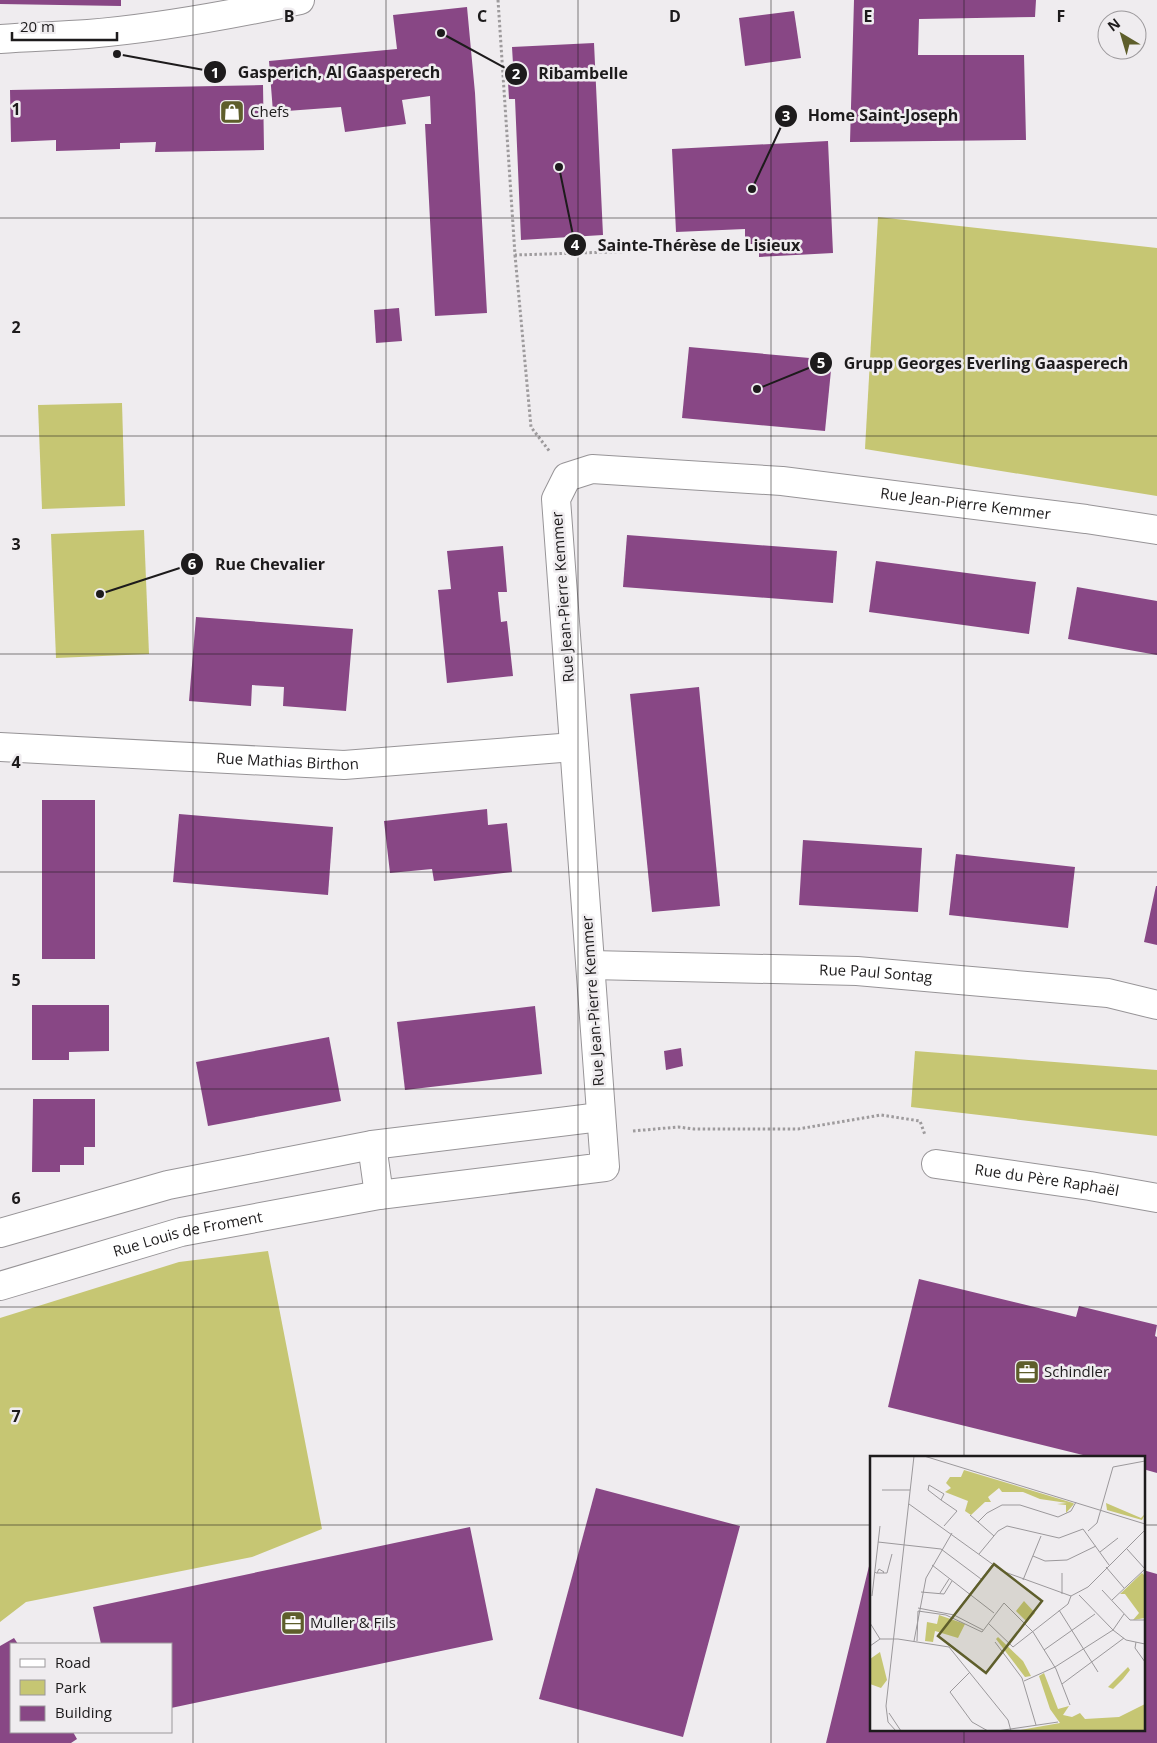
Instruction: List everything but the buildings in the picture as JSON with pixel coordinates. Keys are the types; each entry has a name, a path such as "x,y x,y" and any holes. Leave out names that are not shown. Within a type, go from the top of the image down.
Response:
{"street":[{"path":"0,39 88,34 155,26 227,15 300,0"},
{"name":"Rue Jean-Pierre Kemmer","path":"602,1126 556,499 567,476 592,469 782,481 1086,518 1157,530"},
{"name":"Rue Mathias Birthon","path":"0,748 344,765 574,747"},
{"name":"Rue Paul Sontag","path":"591,965 857,971 1108,993 1157,1005"},
{"path":"0,1233 168,1185 372,1145 602,1126"},
{"name":"Rue Louis de Froment","path":"1,1283 181,1232 378,1195 605,1167 602,1126"},
{"path":"372,1145 378,1195"},
{"name":"Rue du Père Raphaël","path":"936,1164 1090,1186 1157,1198"}],"path":[{"path":"498,0 515,255 530,427 567,476"},
{"path":"515,255 643,251"},
{"path":"602,1126 678,1127 694,1130 798,1129 881,1115 920,1121 936,1164"}],"green space":[{"path":"878,217 1157,248 1157,496 865,449"},
{"path":"122,403 125,506 42,509 38,405"},
{"path":"144,530 149,654 56,658 51,534"},
{"path":"915,1051 1157,1070 1157,1136 911,1107"},
{"path":"268,1251 322,1529 252,1557 26,1602 0,1622 0,1318 179,1262"}],"place":[{"name":"Ribambelle","path":"441,33"},
{"name":"Gasperich, Al Gaasperech","path":"117,54"},
{"name":"Chefs","path":"232,112"},
{"name":"Sainte-Thérèse de Lisieux","path":"559,167"},
{"name":"Home Saint-Joseph","path":"752,189"},
{"name":"Grupp Georges Everling Gaasperech","path":"757,389"},
{"name":"Rue Chevalier","path":"100,594"},
{"name":"Schindler","path":"1027,1372"},
{"name":"Muller & Fils","path":"293,1623"}]}
